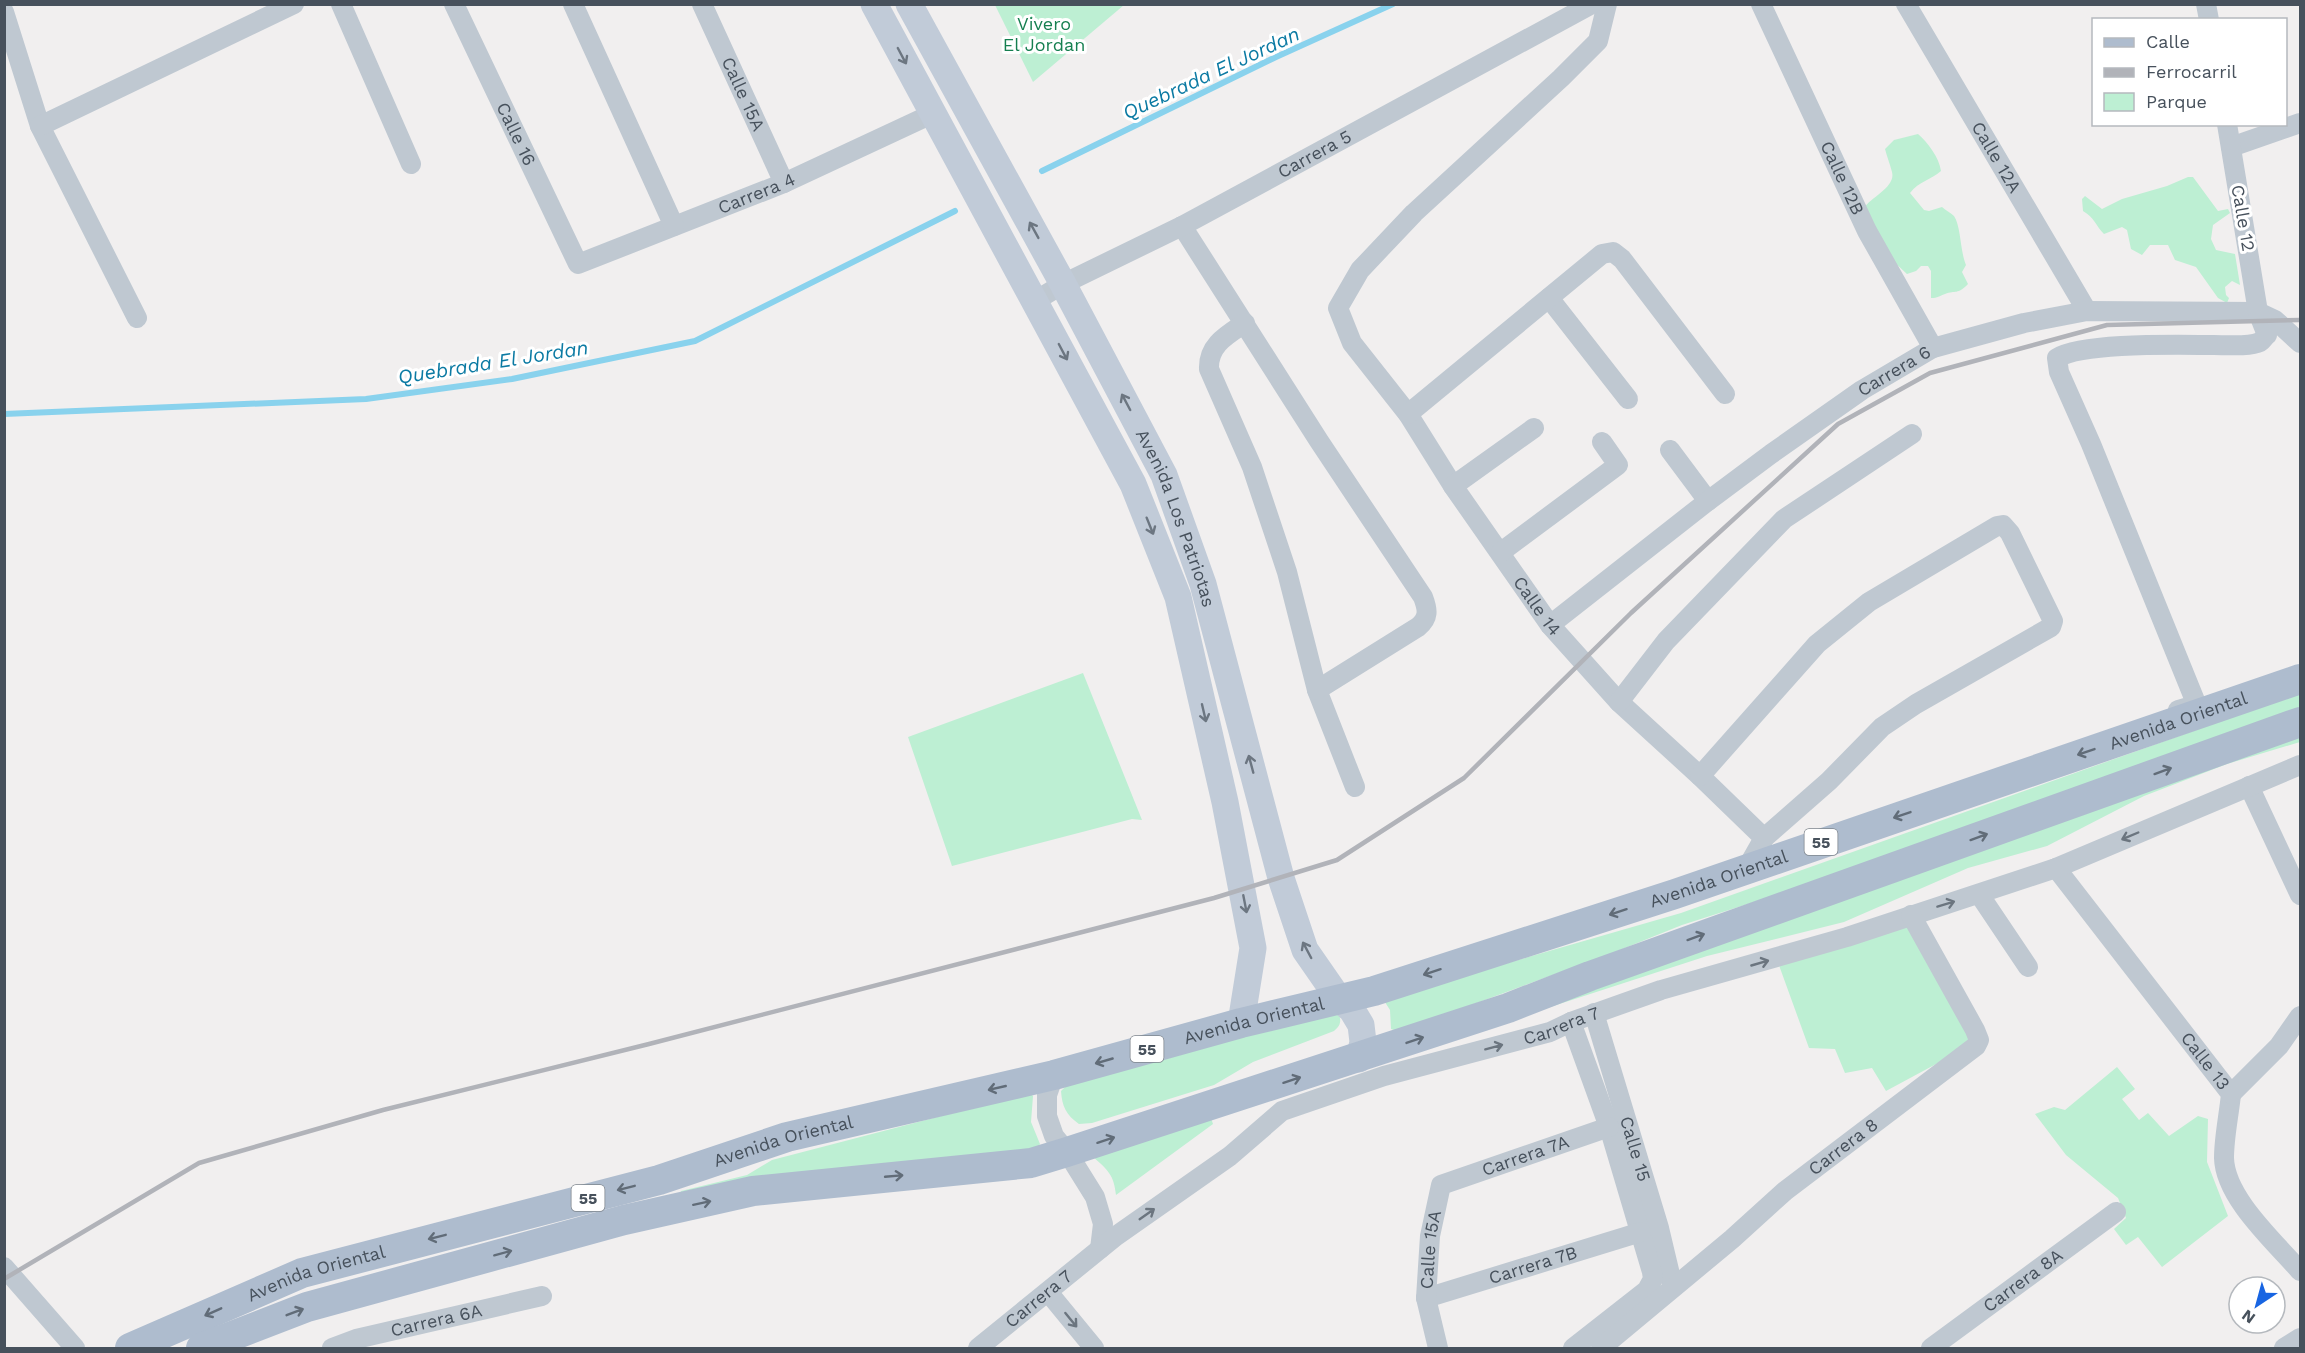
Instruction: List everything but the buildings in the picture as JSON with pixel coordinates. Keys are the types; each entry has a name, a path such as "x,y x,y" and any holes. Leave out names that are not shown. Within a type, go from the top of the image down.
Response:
{"main road":[{"name":"Avenida Los Patriotas","path":"874,4 1133,484 1178,597 1225,802 1253,948 1241,1023"},
{"name":"Avenida Los Patriotas","path":"909,4 1063,284 1164,475 1203,584 1284,888 1305,950 1339,999 1352,1010 1360,1025 1363,1042 1359,1059"},
{"path":"949,145 978,130"},
{"name":"Avenida Oriental","path":"130,1348 302,1273 659,1180 787,1137 1054,1075 1241,1023 1374,991 1570,928 2301,679"},
{"name":"Avenida Oriental","path":"201,1348 307,1307 624,1220 753,1191 1031,1163 1068,1152 1359,1059 1508,1008 1590,976 2301,722"},
{"path":"659,1180 664,1211"}],"street":[{"path":"40,126 294,4"},
{"path":"341,4 411,164"},
{"name":"Calle 16","path":"454,4 578,264"},
{"path":"573,4 674,226"},
{"name":"Calle 15A","path":"702,4 784,183"},
{"name":"Carrera 5","path":"1035,301 1063,284 1182,225 1593,4"},
{"name":"Calle 14","path":"1607,4 1598,41 1562,78 1414,213 1360,270 1338,308 1352,343 1408,414 1453,486 1550,625 1619,702 1764,838"},
{"name":"Calle 12B","path":"1761,4 1867,231 1933,348"},
{"name":"Calle 12A","path":"1906,4 2087,311"},
{"path":"4,12 40,126 137,318"},
{"name":"Carrera 4","path":"578,264 784,183 932,114"},
{"path":"2231,147 2301,123"},
{"name":"Calle 12","path":"2154,728 2150,720 2152,718 2196,703 2091,444 2059,372 2057,358 2064,354 2093,349 2165,345 2238,345 2260,342 2267,335 2258,312 2227,126"},
{"path":"1182,225 1319,441 1423,597 1427,607 1428,615 1418,627 1317,690"},
{"path":"1408,414 1602,254 1613,252 1622,259 1725,394"},
{"path":"1549,298 1628,399"},
{"name":"Carrera 6","path":"1550,625 1708,501 1862,390 1933,348 2024,323 2087,311 2258,312"},
{"path":"2258,312 2275,321 2301,343"},
{"path":"1245,323 1221,339 1214,347 1208,358 1209,369 1252,468 1287,572 1317,690 1355,787"},
{"path":"1453,486 1534,428"},
{"path":"1619,702 1666,641 1784,519 1912,434"},
{"path":"1501,552 1618,465 1602,442"},
{"path":"1670,450 1708,501"},
{"path":"1700,776 1817,644 1869,602 1997,526 2003,525 2010,532 2053,621 2051,627 1916,704 1882,728 1829,781 1764,838 1747,868"},
{"path":"2056,868 2301,765"},
{"path":"2249,786 2301,896"},
{"name":"Carrera 7","path":"978,1348 1100,1249 1230,1156 1282,1111 1337,1091 1550,1032 1594,1013 1698,978 1724,973 1847,937 2056,868"},
{"name":"Calle 13","path":"2056,868 2231,1094 2224,1159 2230,1184 2244,1206 2301,1271"},
{"path":"1979,894 2028,967"},
{"name":"Carrera 8","path":"1601,1348 1732,1239 1785,1191 1976,1046 1979,1040 1975,1030 1911,915"},
{"name":"Calle 15","path":"1594,1013 1659,1228 1673,1287"},
{"path":"2231,1094 2279,1046 2301,1016"},
{"name":"Calle 15","path":"1571,1022 1609,1127 1653,1279 1647,1290 1573,1348"},
{"path":"1337,1091 1359,1059"},
{"path":"1054,1075 1047,1095 1047,1116 1054,1136 1068,1152 1095,1197 1103,1224 1100,1249"},
{"name":"Carrera 7A","path":"1441,1185 1609,1127"},
{"name":"Calle 15A","path":"1438,1348 1426,1298 1430,1236 1441,1185"},
{"name":"Carrera 8A","path":"1931,1348 2116,1212"},
{"name":"Carrera 7B","path":"1426,1298 1641,1232"},
{"path":"5,1269 75,1348"},
{"path":"1048,1292 1094,1348"},
{"name":"Carrera 6A","path":"332,1348 356,1339 542,1296"},
{"path":"2284,1348 2301,1338"}],"green space":[{"name":"Vivero El Jordan","path":"995,5 1124,5 1033,82"},
{"path":"1918,134 1933,151 1941,171 1910,193 1924,210 1929,211 1942,207 1954,216 1966,265 1962,272 1968,284 1959,291 1933,298 1931,298 1931,271 1928,266 1921,266 1916,271 1907,274 1892,260 1864,208 1887,187 1892,177 1885,149 1894,140"},
{"path":"2193,177 2218,211 2228,209 2230,213 2213,225 2211,239 2216,250 2235,254 2240,285 2232,281 2225,287 2229,298 2227,303 2218,298 2196,267 2175,260 2168,245 2150,245 2142,255 2131,249 2127,230 2122,227 2104,234 2083,211 2082,199 2085,196 2102,209 2122,199 2167,186"},
{"path":"1083,673 1142,820 1132,819 952,866 908,737"},
{"path":"2300,693 2300,710 1817,882 1682,925 1420,1024 1397,1031 1391,1029 1390,1010 1383,999 1681,913"},
{"path":"2300,725 2300,742 2227,764 2144,796 2047,846 1968,868 1844,922 1707,956 1495,1025"},
{"path":"1909,917 1977,1042 1886,1091 1872,1068 1845,1073 1835,1049 1809,1048 1776,957"},
{"path":"1338,1011 1340,1022 1334,1031 1253,1062 1214,1085 1092,1123 1079,1124 1068,1114 1062,1101 1061,1091 1071,1081"},
{"path":"2117,1067 2135,1089 2122,1099 2139,1120 2148,1113 2169,1136 2198,1116 2208,1119 2207,1162 2228,1216 2162,1267 2138,1237 2126,1245 2114,1229 2126,1218 2118,1198 2066,1155 2035,1114 2054,1107 2065,1110"},
{"path":"1030,1093 1033,1096 1031,1122 1040,1144 1036,1150 679,1197 681,1191 747,1175 772,1160"},
{"path":"1211,1118 1213,1124 1116,1195 1114,1182 1109,1173 1093,1157"}],"waterway":[{"name":"Quebrada El Jordan","path":"1042,171 1276,57 1393,4"},
{"name":"Quebrada El Jordan","path":"4,414 366,399 512,379 695,341 955,211"}],"railway":[{"path":"4,1279 199,1163 383,1110 649,1044 1214,898 1337,860 1464,778 1631,613 1838,424 1930,373 2107,325 2300,320"}]}
